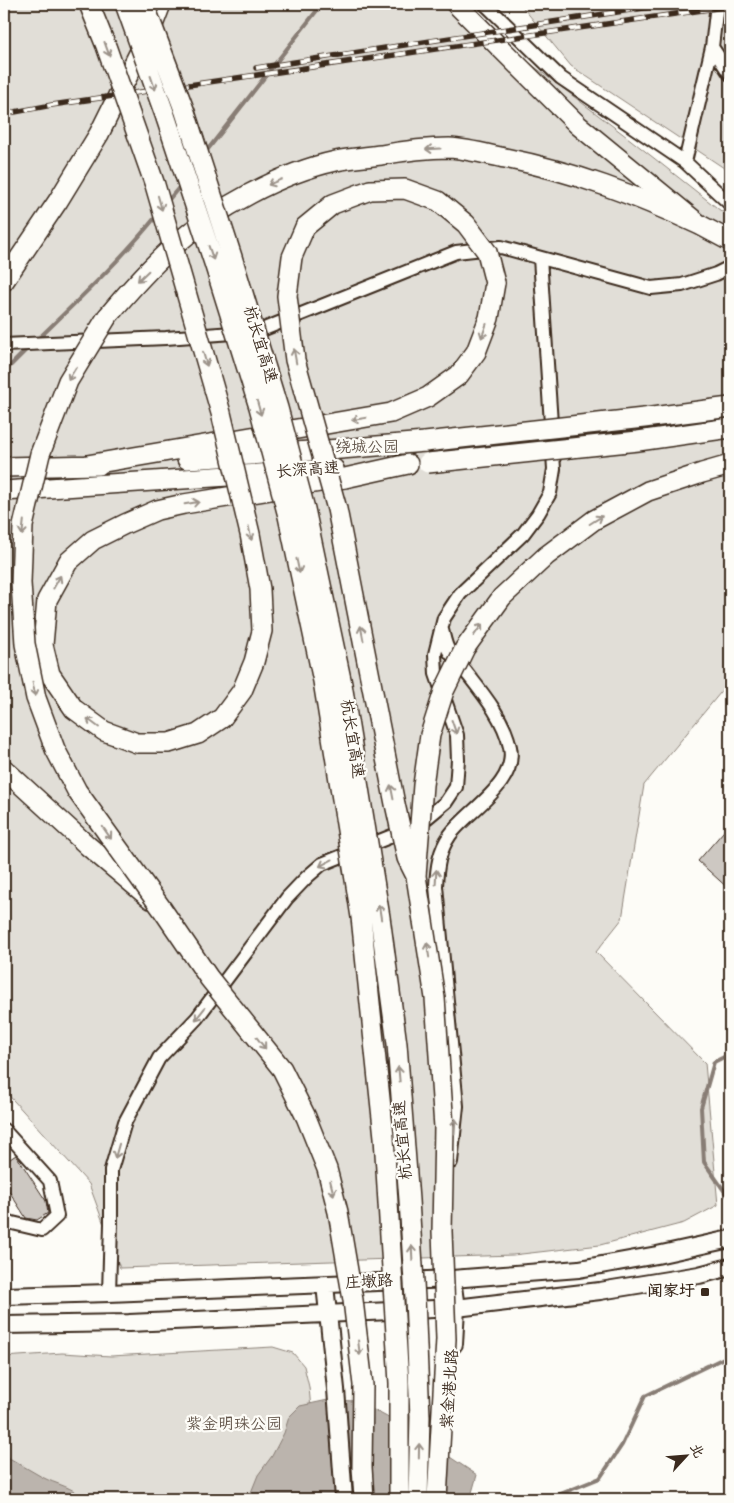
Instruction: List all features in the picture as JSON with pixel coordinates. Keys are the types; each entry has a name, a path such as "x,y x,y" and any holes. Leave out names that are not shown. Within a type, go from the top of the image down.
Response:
{"highway":[{"path":"89,4 106,46 155,185 221,413 250,534 260,589 262,631 254,662 242,691 222,718 198,734 169,743 137,743 104,731 74,709 50,674 43,645 46,600 68,562 93,540 157,510 184,504 344,478 408,464"},
{"name":"杭长宜高速","path":"125,4 165,115 259,407 288,516 323,681 362,917 384,1138 400,1383 399,1499"},
{"name":"杭长宜高速","path":"144,4 188,122 278,408 305,509 342,684 380,917 396,1044 415,1299 420,1417 418,1499"},
{"path":"4,281 58,201 98,134 153,25 161,4"},
{"path":"456,4 578,125 700,225"},
{"path":"364,1499 362,1467 363,1385 353,1300 338,1212 327,1169 306,1117 282,1069 209,978 77,791 55,749 36,698 25,644 21,583 23,526 40,454 68,381 107,317 135,284 175,245 212,217 259,189 298,173 336,161 413,150 450,148 481,153 530,163 612,187 700,225 730,241"},
{"path":"87,465 391,414 428,397 459,375 476,352 489,318 495,283 487,252 466,224 438,202 405,189 370,190 333,204 305,227 292,257 287,296 295,360 337,509 406,858 416,876"},
{"name":"长深高速","path":"4,466 87,465 341,449 634,420 730,407"},
{"name":"长深高速","path":"4,491 408,464 638,441 730,428"},
{"path":"437,1499 446,1339 442,1231 444,1127 435,998 416,876 423,785 430,735 444,692 465,648 502,597 546,556 594,520 648,491 702,472 730,465"},
{"path":"4,769 88,846 162,909"}],"main road":[{"name":"庄墩路","path":"4,1296 452,1279 579,1268 657,1255 728,1239"},
{"name":"庄墩路","path":"4,1325 130,1323 456,1308 600,1291 699,1275 730,1267"},
{"name":"紫金港北路","path":"445,1499 456,1308 452,1279"},
{"path":"325,1285 336,1389 344,1499"}],"street":[{"path":"485,4 561,78 685,162 730,204"},
{"path":"685,162 712,47 717,4"},
{"path":"712,47 730,74"},
{"path":"4,345 166,338 258,331 456,252 501,247 651,288 682,285 716,274 730,267"},
{"path":"109,1293 112,1224 111,1170 125,1122 160,1058 197,1018 287,898 322,864 417,826 446,802 456,787 457,735 436,674 435,654 444,618 460,594 523,534 538,514 550,493 554,469 540,258"},
{"path":"442,630 448,651 483,693 504,727 511,750 509,768 501,784 450,835 440,852 437,867 436,886 457,1106 447,1201 452,1279"},
{"path":"4,1221 42,1230 56,1216 50,1182 5,1135"}],"green space":[{"name":"绕城公园","path":"4,4 472,4 523,58 721,211 730,215 730,681 644,785 622,919 596,952 705,1063 718,1205 684,1223 600,1245 513,1255 120,1268 89,1184 4,1090"},
{"path":"520,4 730,4 730,172 571,66"},
{"name":"紫金明珠公园","path":"273,1347 293,1353 304,1366 309,1387 319,1499 4,1499 4,1357 62,1353 111,1356"}],"shaded area":[{"path":"328,1400 357,1401 400,1424 477,1475 471,1496 467,1499 415,1499 410,1496 383,1499 250,1499 258,1475 272,1456 284,1433 289,1417 300,1406"},
{"path":"4,1455 42,1477 75,1491 84,1499 4,1499"}],"building":[{"path":"730,824 730,890 698,861"},
{"path":"16,1155 46,1201 48,1213 37,1220 26,1218 4,1183 4,1163"}],"waterway":[{"path":"205,153 322,4"},
{"path":"166,203 181,185"},
{"path":"36,341 114,264 158,214"},
{"path":"4,372 29,347"},
{"path":"730,1054 714,1062 701,1108 704,1162 730,1199"},
{"path":"548,1499 600,1478 622,1445 645,1396 730,1355"},
{"path":"467,1495 489,1499"}],"railway":[{"path":"256,68 669,4"},
{"path":"4,114 52,105 730,6"}],"place":[{"name":"闻家圩","path":"705,1292"}]}
